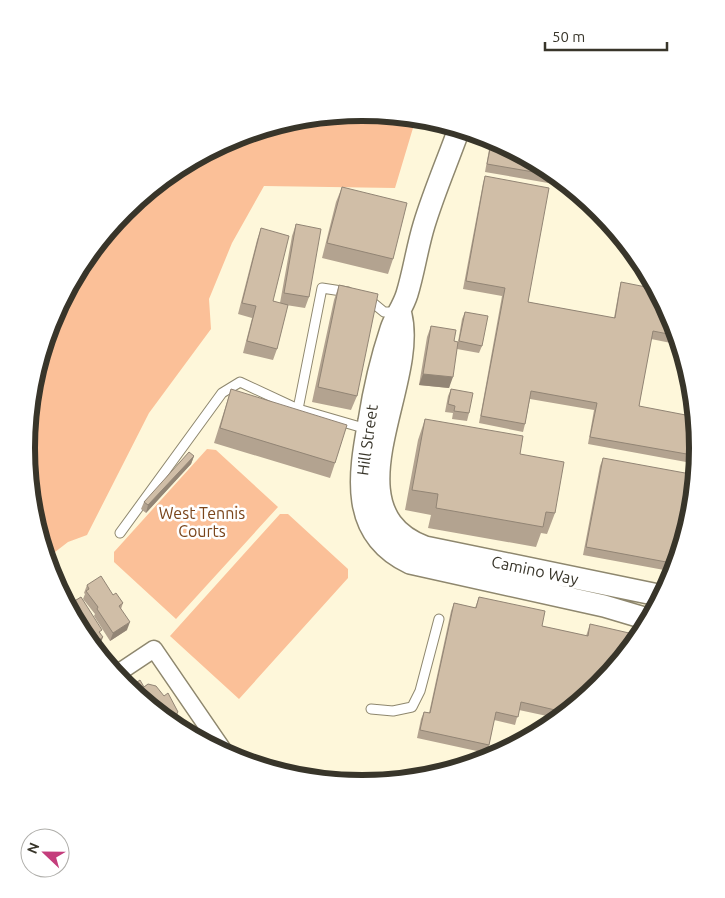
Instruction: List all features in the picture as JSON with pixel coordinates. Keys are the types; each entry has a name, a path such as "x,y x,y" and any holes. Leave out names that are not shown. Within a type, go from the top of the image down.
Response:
{"street":[{"name":"Hill Street","path":"401,559 384,544 366,516 360,493 360,471 380,365 392,326 407,294 424,224 457,136"},
{"name":"Hill Street","path":"400,312 404,327 403,337 381,459 378,488 382,505 393,524 408,538"},
{"name":"Camino Way","path":"408,538 425,547 656,595"},
{"name":"Camino Way","path":"401,559 418,566 604,606 643,618"},
{"path":"121,671 154,649 220,744"}],"lane":[{"path":"298,409 322,288 364,295 384,312 400,312"},
{"path":"120,533 222,394 240,382 298,409 368,429"},
{"path":"371,708 393,711 412,707 420,691 439,619"}],"green space":[{"path":"362,121 414,126 395,188 264,186 232,243 209,299 211,329 149,413 87,535 68,542 52,554 41,513 35,449 41,385 52,344 69,304 90,267 116,233 163,189 199,165 237,146 278,133 320,124"},
{"name":"West Tennis Courts","path":"207,449 216,450 278,507 176,619 114,562 114,552"},
{"path":"280,514 288,514 348,569 348,578 239,699 170,636"}],"building":[{"path":"490,147 538,173 487,164"},
{"path":"485,176 549,188 528,302 615,318 621,282 647,287 669,334 653,331 639,406 688,415 690,455 590,437 597,403 531,391 525,424 481,416 505,288 466,281"},
{"path":"342,187 407,203 393,259 327,243"},
{"path":"296,224 321,229 309,297 284,293"},
{"path":"261,228 289,236 273,301 288,305 277,349 247,341 256,306 242,303"},
{"path":"339,285 378,294 357,396 318,387"},
{"path":"465,312 488,316 482,346 459,341"},
{"path":"431,326 456,330 454,341 458,342 453,377 423,374"},
{"path":"231,389 347,425 335,463 220,428"},
{"path":"451,389 473,393 469,413 454,411 455,406 448,404"},
{"path":"425,419 523,436 520,454 564,462 555,513 546,512 543,527 436,508 438,494 412,490"},
{"path":"189,452 194,456 148,505 144,502"},
{"path":"603,458 689,474 684,513 670,563 586,547"},
{"path":"101,576 113,595 116,593 123,603 119,606 130,622 113,633 86,591 89,589 87,585"},
{"path":"81,597 102,630 99,632 103,637 98,641 90,631 82,614 80,615 73,602"},
{"path":"479,597 545,611 542,626 588,636 590,624 633,634 594,681 559,711 521,702 518,717 496,712 489,745 420,730 424,712 430,713 454,603 476,608"},
{"path":"140,680 144,687 148,684 156,686 164,696 168,693 178,712 174,716 134,684"}]}
